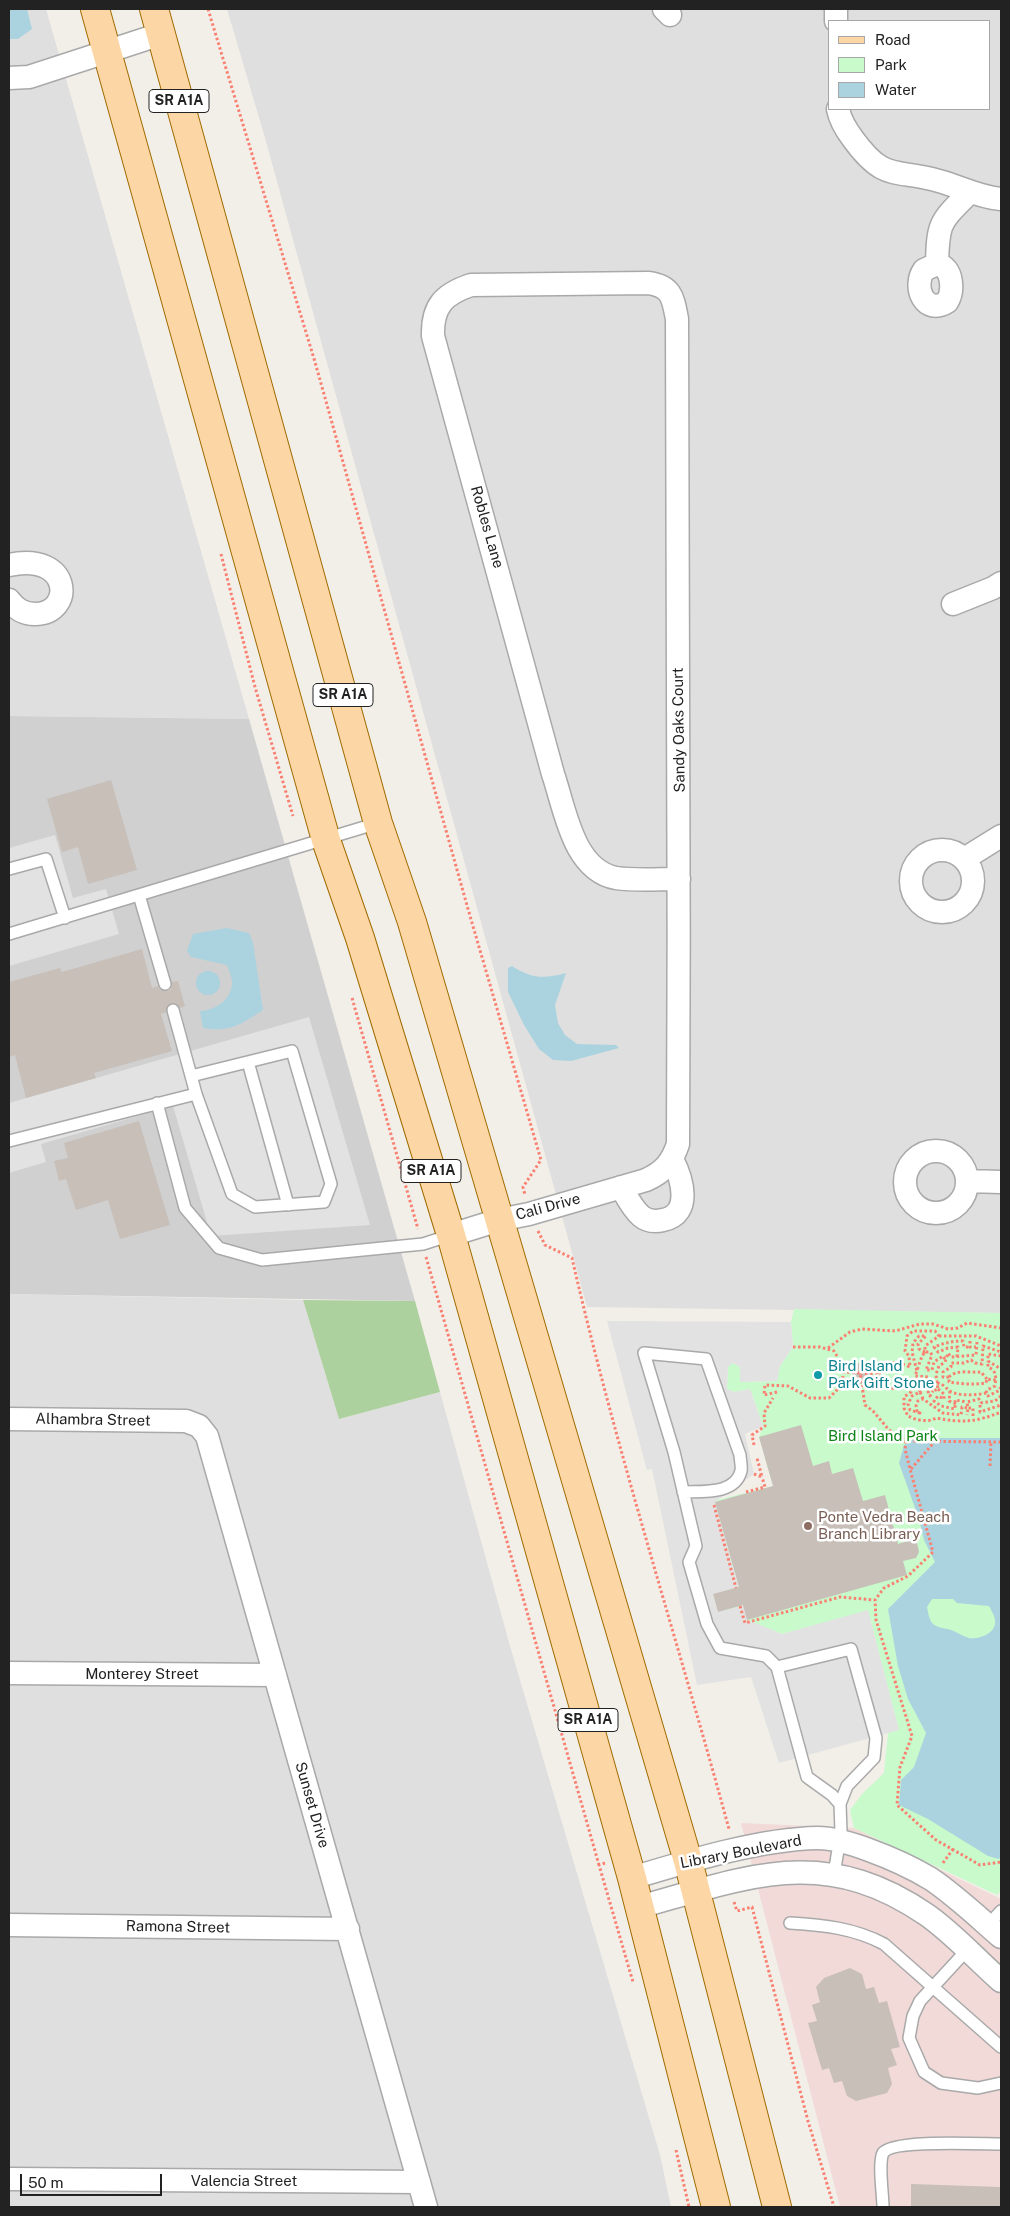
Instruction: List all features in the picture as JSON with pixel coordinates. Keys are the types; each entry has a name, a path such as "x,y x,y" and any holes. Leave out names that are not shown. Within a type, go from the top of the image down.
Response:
{"main road":[{"name":"SR A1A","path":"95,9 326,840 360,938 451,1235 632,1878 716,2207"},
{"name":"SR A1A","path":"154,9 378,824 412,922 688,1861 777,2207"}],"street":[{"path":"9,78 29,77 161,34"},
{"path":"838,110 846,130 872,163 897,174 940,181 969,193 1001,199"},
{"path":"938,264 938,234 943,221 969,193"},
{"name":"Sandy Oaks Court","path":"648,283 658,284 667,289 673,298 677,319 678,1144 672,1159"},
{"name":"Robles Lane","path":"648,283 471,285 457,290 444,299 436,310 432,322 433,336 553,774 576,842 591,866 604,874 618,878 679,879"},
{"path":"9,565 26,562 47,566 55,572 60,581 61,590 56,606 51,611 42,614 22,612 16,609 9,600"},
{"path":"953,604 1001,583"},
{"path":"964,860 1001,836"},
{"path":"621,1187 642,1217 650,1221 669,1219 681,1207 683,1199 680,1174 672,1159"},
{"name":"Cali Drive","path":"451,1235 646,1180 657,1175 672,1159"},
{"path":"967,1181 1001,1182"},
{"name":"Alhambra Street","path":"9,1419 178,1421"},
{"name":"Sunset Drive","path":"178,1421 186,1421 199,1426 207,1436 426,2207"},
{"name":"Monterey Street","path":"9,1673 275,1675"},
{"name":"Library Boulevard","path":"632,1878 688,1861 780,1842 819,1838 839,1840 898,1862 931,1879 997,1924"},
{"name":"Library Boulevard","path":"639,1907 727,1883 770,1874 801,1871 834,1874 864,1882 897,1896 929,1916 1001,1981"},
{"path":"966,1950 997,1924"},
{"name":"Ramona Street","path":"9,1925 348,1929"},
{"name":"Valencia Street","path":"9,2179 419,2182"}],"lane":[{"path":"9,934 378,824"},
{"path":"9,869 46,858 65,918"},
{"path":"140,895 165,984"},
{"path":"173,1010 191,1076 196,1094 232,1194 255,1207 324,1202 331,1184 292,1052 191,1076"},
{"path":"248,1062 288,1205"},
{"path":"9,1142 196,1094"},
{"path":"157,1103 185,1208 219,1248 262,1260 423,1244 451,1235"},
{"path":"683,1492 717,1490 732,1485 741,1471 740,1455 706,1359 644,1354 674,1452 683,1492 696,1546 689,1562 707,1624 720,1648 766,1656 778,1666 807,1777 840,1804"},
{"path":"778,1666 851,1649 876,1738 874,1758 847,1786 840,1804 841,1832 834,1874"},
{"path":"790,1923 824,1925 868,1935 884,1944 1001,2047"},
{"path":"966,1950 920,2002 913,2016 909,2038 924,2072 941,2083 978,2088 1001,2083"},
{"path":"883,2207 881,2161 884,2153 889,2148 905,2144 1001,2144"}],"path":[{"path":"208,9 317,372 468,909 541,1160 523,1187 529,1214 545,1245 572,1258 631,1484 690,1684 729,1829 723,1830"},
{"path":"828,1348 850,1332 862,1329 895,1331 920,1324 933,1324 948,1328 958,1328 967,1324 1001,1328"},
{"path":"939,1336 935,1331 914,1331 907,1336 905,1346 911,1364 910,1367 891,1362 883,1365 879,1374 883,1386 894,1389 912,1383 911,1389 904,1397 903,1404 908,1416 916,1419 932,1421 936,1418 950,1421 979,1421 1001,1412"},
{"path":"917,1371 911,1347 918,1336 926,1337 918,1344 919,1349 932,1355 926,1370 932,1370 938,1359 944,1356 945,1359"},
{"path":"933,1390 930,1386 929,1377 915,1376 925,1352 925,1346 939,1336 976,1336 1001,1346"},
{"path":"957,1357 958,1347 938,1352 934,1347 947,1342 963,1341 964,1348 976,1347"},
{"path":"970,1341 970,1347"},
{"path":"977,1342 976,1355 951,1357 948,1353 945,1362 939,1366 936,1374 938,1389 944,1394 944,1399 938,1396 934,1401 955,1409 955,1400 967,1402 979,1399 980,1412 1001,1405"},
{"path":"996,1380 987,1379 981,1372 960,1372 949,1377 943,1377 943,1372 951,1367 952,1363 964,1363 971,1360 982,1364 983,1346 1001,1352"},
{"path":"777,1392 764,1395 765,1385 788,1386 810,1398 829,1398 841,1386 844,1372 839,1358 834,1351 828,1348 793,1347"},
{"path":"986,1393 987,1390 995,1386 996,1380 994,1371 988,1367 988,1354 1001,1356"},
{"path":"988,1361 1001,1369"},
{"path":"844,1372 879,1374"},
{"path":"860,1373 865,1405 873,1411 889,1430 906,1441 1001,1442"},
{"path":"949,1377 949,1382 962,1384 986,1383 987,1379"},
{"path":"923,1399 918,1401 916,1406 917,1411 920,1413 910,1410 910,1400 918,1393 918,1382 924,1383 930,1396 933,1390"},
{"path":"937,1383 942,1384 950,1391 970,1395 986,1393 988,1396 995,1393 1001,1386"},
{"path":"911,1389 942,1413 961,1415 962,1407 973,1408 973,1416"},
{"path":"933,1390 938,1389"},
{"path":"950,1391 949,1401 956,1404"},
{"path":"980,1403 995,1401 1001,1396"},
{"path":"739,1494 765,1487 752,1435 765,1426 764,1413 773,1398"},
{"path":"967,1402 967,1415"},
{"path":"910,1469 936,1440"},
{"path":"906,1441 910,1469 933,1552 908,1576 884,1588 875,1600 876,1620 912,1736 900,1767 897,1805 936,1840 980,1865 1001,1862"},
{"path":"990,1466 991,1442"},
{"path":"754,1474 762,1477"},
{"path":"713,1501 736,1588"},
{"path":"740,1606 744,1624 840,1597 875,1600"},
{"path":"940,1867 953,1849"},
{"path":"727,1883 737,1911 752,1907 808,2121 834,2207"}],"shaded area":[{"path":"9,9 46,9 249,719 9,716"},
{"path":"227,9 1001,9 1001,1313 587,1307 265,138"},
{"path":"9,716 249,719 415,1301 9,1294"},
{"path":"55,835 73,898 106,889 119,934 9,966 9,848"},
{"path":"309,1017 370,1225 211,1236 173,1106 41,1144 46,1162 9,1173 9,1103"},
{"path":"9,1294 303,1300 339,1419 440,1392 510,1646 660,2155 671,2207 9,2207"},
{"path":"607,1321 791,1322 793,1347 780,1366 777,1381 740,1382 740,1367 733,1363 728,1367 727,1389 734,1392 750,1389 763,1426 745,1434 754,1474 715,1502 739,1587 713,1595 718,1612 744,1605 748,1620 782,1634 868,1610 899,1730 779,1763 751,1677 697,1685 652,1469 647,1470"},
{"path":"741,1823 854,1828 1001,1899 1001,2207 840,2207"}],"green space":[{"path":"303,1300 415,1301 440,1392 339,1419"},
{"name":"Bird Island Park","path":"794,1309 1001,1313 1001,1890 997,1895 854,1828 850,1810 862,1794 884,1773 888,1733 899,1730 868,1611 782,1634 747,1620 718,1612 713,1594 713,1501 773,1486 759,1437 763,1426 750,1389 734,1392 727,1389 728,1365 733,1363 740,1367 740,1382 777,1381 780,1366 793,1347 791,1322"}],"water":[{"path":"9,9 27,9 32,29 18,39 9,39"},
{"path":"227,928 249,933 253,943 263,1010 235,1026 220,1029 203,1028 200,1011 211,1009 221,1004 228,996 232,980 227,965 191,957 187,951 193,934"},
{"path":"512,966 538,977 566,973 555,1005 558,1023 565,1035 577,1044 616,1045 619,1048 571,1061 553,1060 539,1049 524,1025 508,992 508,968"},
{"path":"208,971 213,972 219,978 219,988 213,994 208,995 203,994 197,988 196,983 197,978 203,972"},
{"path":"915,1438 1001,1438 1001,1856 999,1859 988,1856 928,1819 899,1805 901,1780 914,1767 926,1733 908,1699 898,1666 888,1609 935,1562 924,1540 919,1519 899,1463 904,1445","holes":["932,1599 953,1599 957,1603 989,1606 995,1619 993,1629 982,1637 973,1638 934,1625 930,1620 927,1607"]}],"building":[{"path":"111,780 137,870 88,884 78,847 62,852 47,799"},
{"path":"142,949 152,988 158,986 160,990 167,991 171,989 172,982 178,981 185,1006 180,1008 175,1003 171,1003 166,1008 166,1012 161,1014 172,1051 94,1073 96,1078 26,1098 15,1055 9,1057 9,982 60,968 62,972"},
{"path":"139,1121 170,1225 120,1239 108,1200 76,1210 66,1179 59,1181 54,1161 68,1158 64,1143"},
{"path":"852,1363 873,1363 872,1384 852,1384"},
{"name":"Ponte Vedra Beach Branch Library","path":"801,1425 813,1466 829,1461 832,1474 853,1468 863,1501 885,1495 898,1544 911,1540 917,1543 919,1552 916,1558 903,1561 907,1575 747,1620 743,1605 718,1612 713,1594 739,1587 715,1502 773,1486 759,1437"},
{"path":"850,1968 862,1974 866,1989 874,1987 879,2003 887,2001 900,2047 891,2049 897,2065 888,2068 892,2084 887,2093 856,2101 847,2096 842,2081 834,2083 829,2068 822,2070 808,2023 817,2021 812,2005 820,2002 816,1987 824,1978"},
{"path":"911,2184 1001,2187 1001,2207 911,2207"}],"place":[{"name":"Bird Island Park Gift Stone","path":"818,1375"},
{"name":"Ponte Vedra Beach Branch Library","path":"808,1526"}]}
